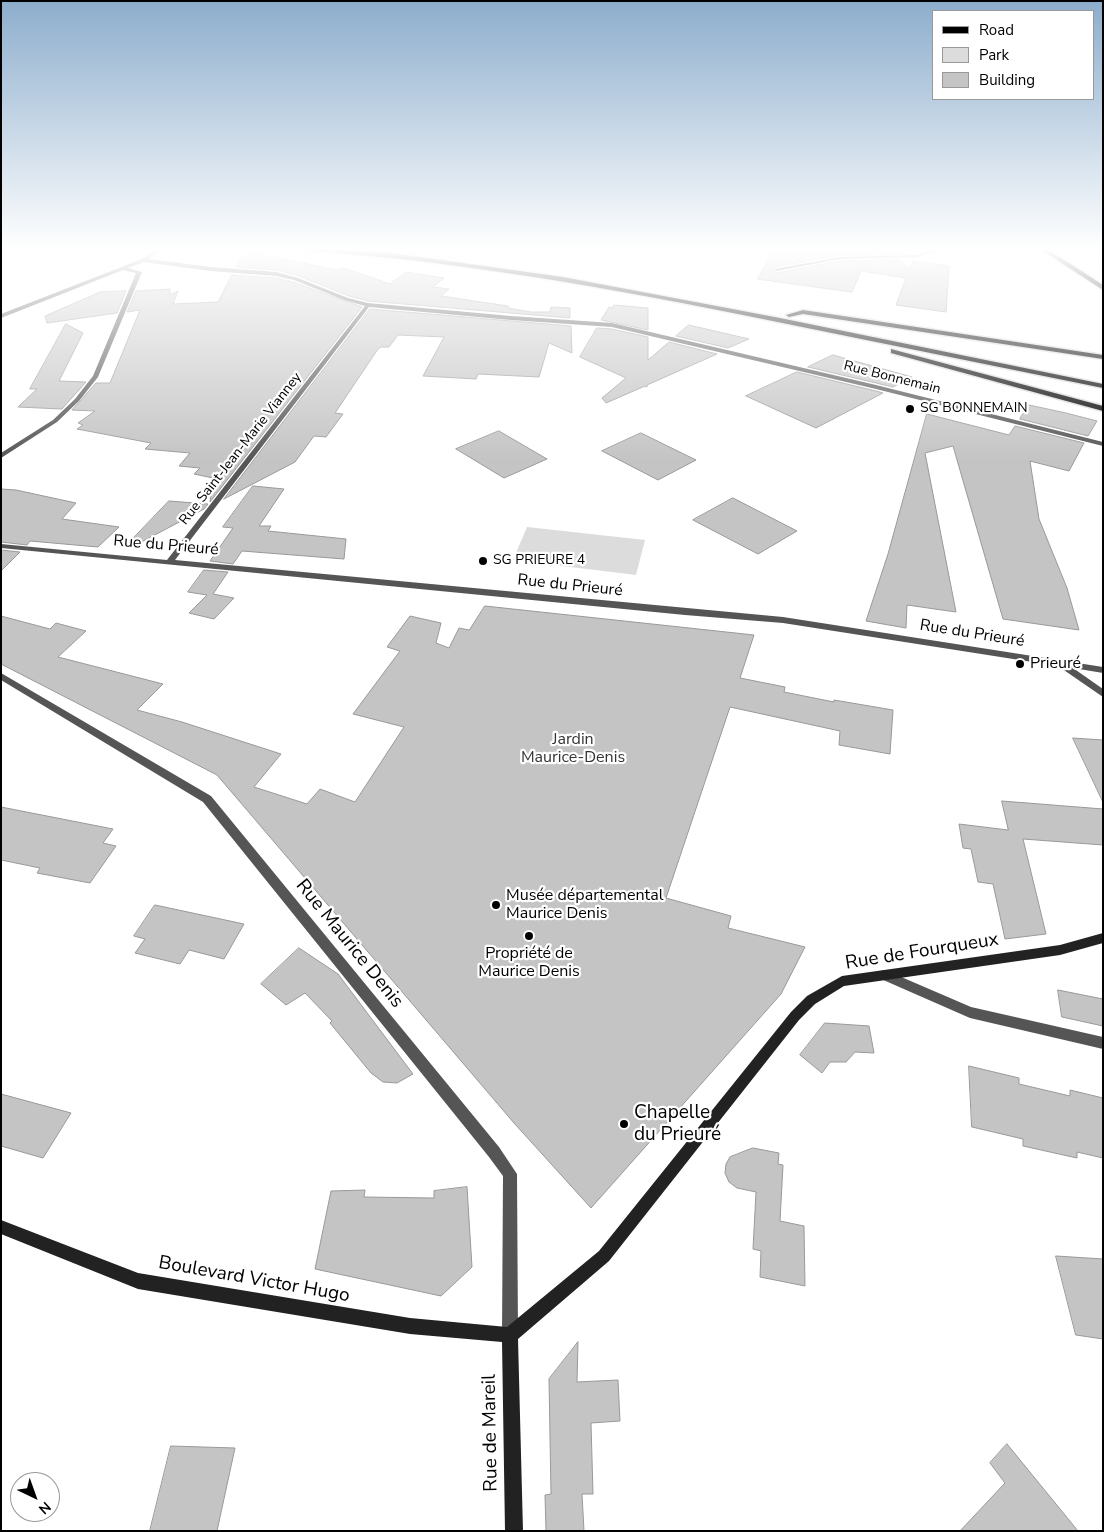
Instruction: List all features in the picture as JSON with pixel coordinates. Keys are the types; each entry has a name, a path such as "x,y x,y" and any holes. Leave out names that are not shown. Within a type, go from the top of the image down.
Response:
{"main road":[{"path":"773,318 1103,386"},
{"path":"806,318 1103,379"},
{"path":"845,318 1103,357"},
{"path":"865,337 892,350 1101,409"},
{"name":"Rue de Fourqueux","path":"510,1335 604,1256 795,1016 811,1000 842,982 1060,950 1103,938"},
{"name":"Boulevard Victor Hugo","path":"1,1227 138,1281 410,1326 510,1335"},
{"name":"Rue de Mareil","path":"510,1335 514,1531"}],"street":[{"path":"1,456 55,421 76,400 96,376 120,318"},
{"name":"Rue Saint-Jean-Marie Vianney","path":"170,562 358,318"},
{"name":"Rue Bonnemain","path":"518,318 612,325 876,387 1103,444"},
{"name":"Rue du Prieuré","path":"1,546 783,620 1103,670"},
{"path":"1059,663 1103,694"},
{"name":"Rue Maurice Denis","path":"1,676 207,799 494,1152 510,1174 510,1335"},
{"path":"885,975 970,1012 1103,1043"}],"green space":[{"path":"527,527 645,540 636,575 513,560"}],"building":[{"path":"46,318 79,318 47,323"},
{"path":"137,318 353,318 210,502 213,478 194,474 200,468 179,466 190,453 145,449 151,443 77,429 83,425 78,423 95,411 72,410 96,383 110,383"},
{"path":"363,318 482,318 571,326 572,353 549,343 539,377 478,374 476,379 423,376 444,337 398,335 389,347 378,349 335,413 343,414 326,437 314,436 295,462 224,499"},
{"path":"648,318 648,330 601,320"},
{"path":"66,324 83,333 59,381 86,382 62,409 18,407 37,389 30,389"},
{"path":"689,325 749,339 728,348 676,336"},
{"path":"597,328 612,329 648,337 648,360 669,342 717,354 647,385 647,387 645,386 606,403 602,398 626,378 580,357"},
{"path":"833,355 912,377 893,387 808,367"},
{"path":"797,372 883,393 816,428 746,396"},
{"path":"1029,405 1097,421 1088,436 1020,419"},
{"path":"927,414 1009,435 1015,426 1084,443 1069,471 1030,461 1039,519 1067,588 1079,630 1003,619 953,446 925,453 956,612 907,605 906,628 866,621 888,554"},
{"path":"499,431 547,459 504,478 456,449"},
{"path":"641,433 696,460 658,480 602,451"},
{"path":"253,486 284,489 259,526 271,526 268,531 346,539 344,559 242,551 233,564 210,561 233,528 223,527"},
{"path":"1,489 16,490 76,503 62,519 119,527 98,547 30,541 27,545 1,542"},
{"path":"733,498 797,531 758,554 693,520"},
{"path":"169,501 208,504 204,509 130,548 128,544"},
{"path":"1,550 20,552 1,571"},
{"path":"204,570 228,572 213,594 234,598 214,619 189,613 207,595 188,592"},
{"name":"Musée départemental Maurice Denis","path":"485,606 754,635 740,678 785,687 784,692 834,702 834,700 893,710 890,754 839,745 840,731 730,707 666,898 731,916 728,928 805,947 781,994 591,1208 514,1123 217,775 1,664 1,616 50,629 56,623 86,631 58,657 163,684 137,710 182,722 281,754 254,787 307,804 320,789 355,802 404,727 353,714 400,651 387,647 410,616 441,623 436,643 449,648 459,628 469,630"},
{"path":"1073,738 1103,740 1103,802"},
{"path":"1002,801 1103,809 1103,845 1023,839 1046,934 1005,939 993,884 978,882 971,849 963,848 959,824 1008,830"},
{"path":"1,807 113,829 103,843 116,846 90,883 37,873 40,868 1,860"},
{"path":"155,905 244,924 224,959 189,950 180,964 135,953 145,939 134,936"},
{"path":"299,948 338,974 413,1074 397,1083 383,1082 371,1073 330,1023 332,1021 305,993 286,1005 261,984"},
{"path":"1058,990 1103,999 1103,1026 1062,1017"},
{"path":"825,1023 869,1026 874,1053 855,1052 846,1062 830,1062 822,1073 800,1055"},
{"path":"969,1066 1019,1078 1019,1084 1070,1096 1070,1090 1103,1098 1103,1158 1077,1152 1077,1158 1023,1146 1023,1139 972,1127"},
{"path":"1,1094 71,1113 43,1158 1,1146"},
{"path":"753,1148 779,1153 778,1164 783,1165 780,1221 804,1226 805,1286 760,1277 761,1251 753,1249 756,1192 737,1188 729,1182 725,1173 726,1164 730,1157"},
{"path":"467,1187 472,1267 441,1296 315,1269 331,1191 365,1190 364,1197 434,1198 434,1191"},
{"path":"1056,1256 1103,1259 1103,1339 1076,1335"},
{"path":"578,1342 577,1382 618,1380 620,1421 591,1423 593,1494 582,1494 584,1531 546,1531 545,1495 551,1494 549,1379"},
{"path":"1007,1444 1078,1531 960,1531 1005,1483 990,1463"},
{"path":"171,1446 235,1448 217,1531 150,1531"}],"place":[{"name":"SG BONNEMAIN","path":"910,409"},
{"name":"SG PRIEURE 4","path":"483,561"},
{"name":"Prieuré","path":"1020,664"},
{"name":"Musée départemental Maurice Denis","path":"496,905"},
{"name":"Propriété de Maurice Denis","path":"529,936"},
{"name":"Chapelle du Prieuré","path":"624,1124"}],"park label":[{"name":"Jardin Maurice-Denis","path":"573,749"}]}
